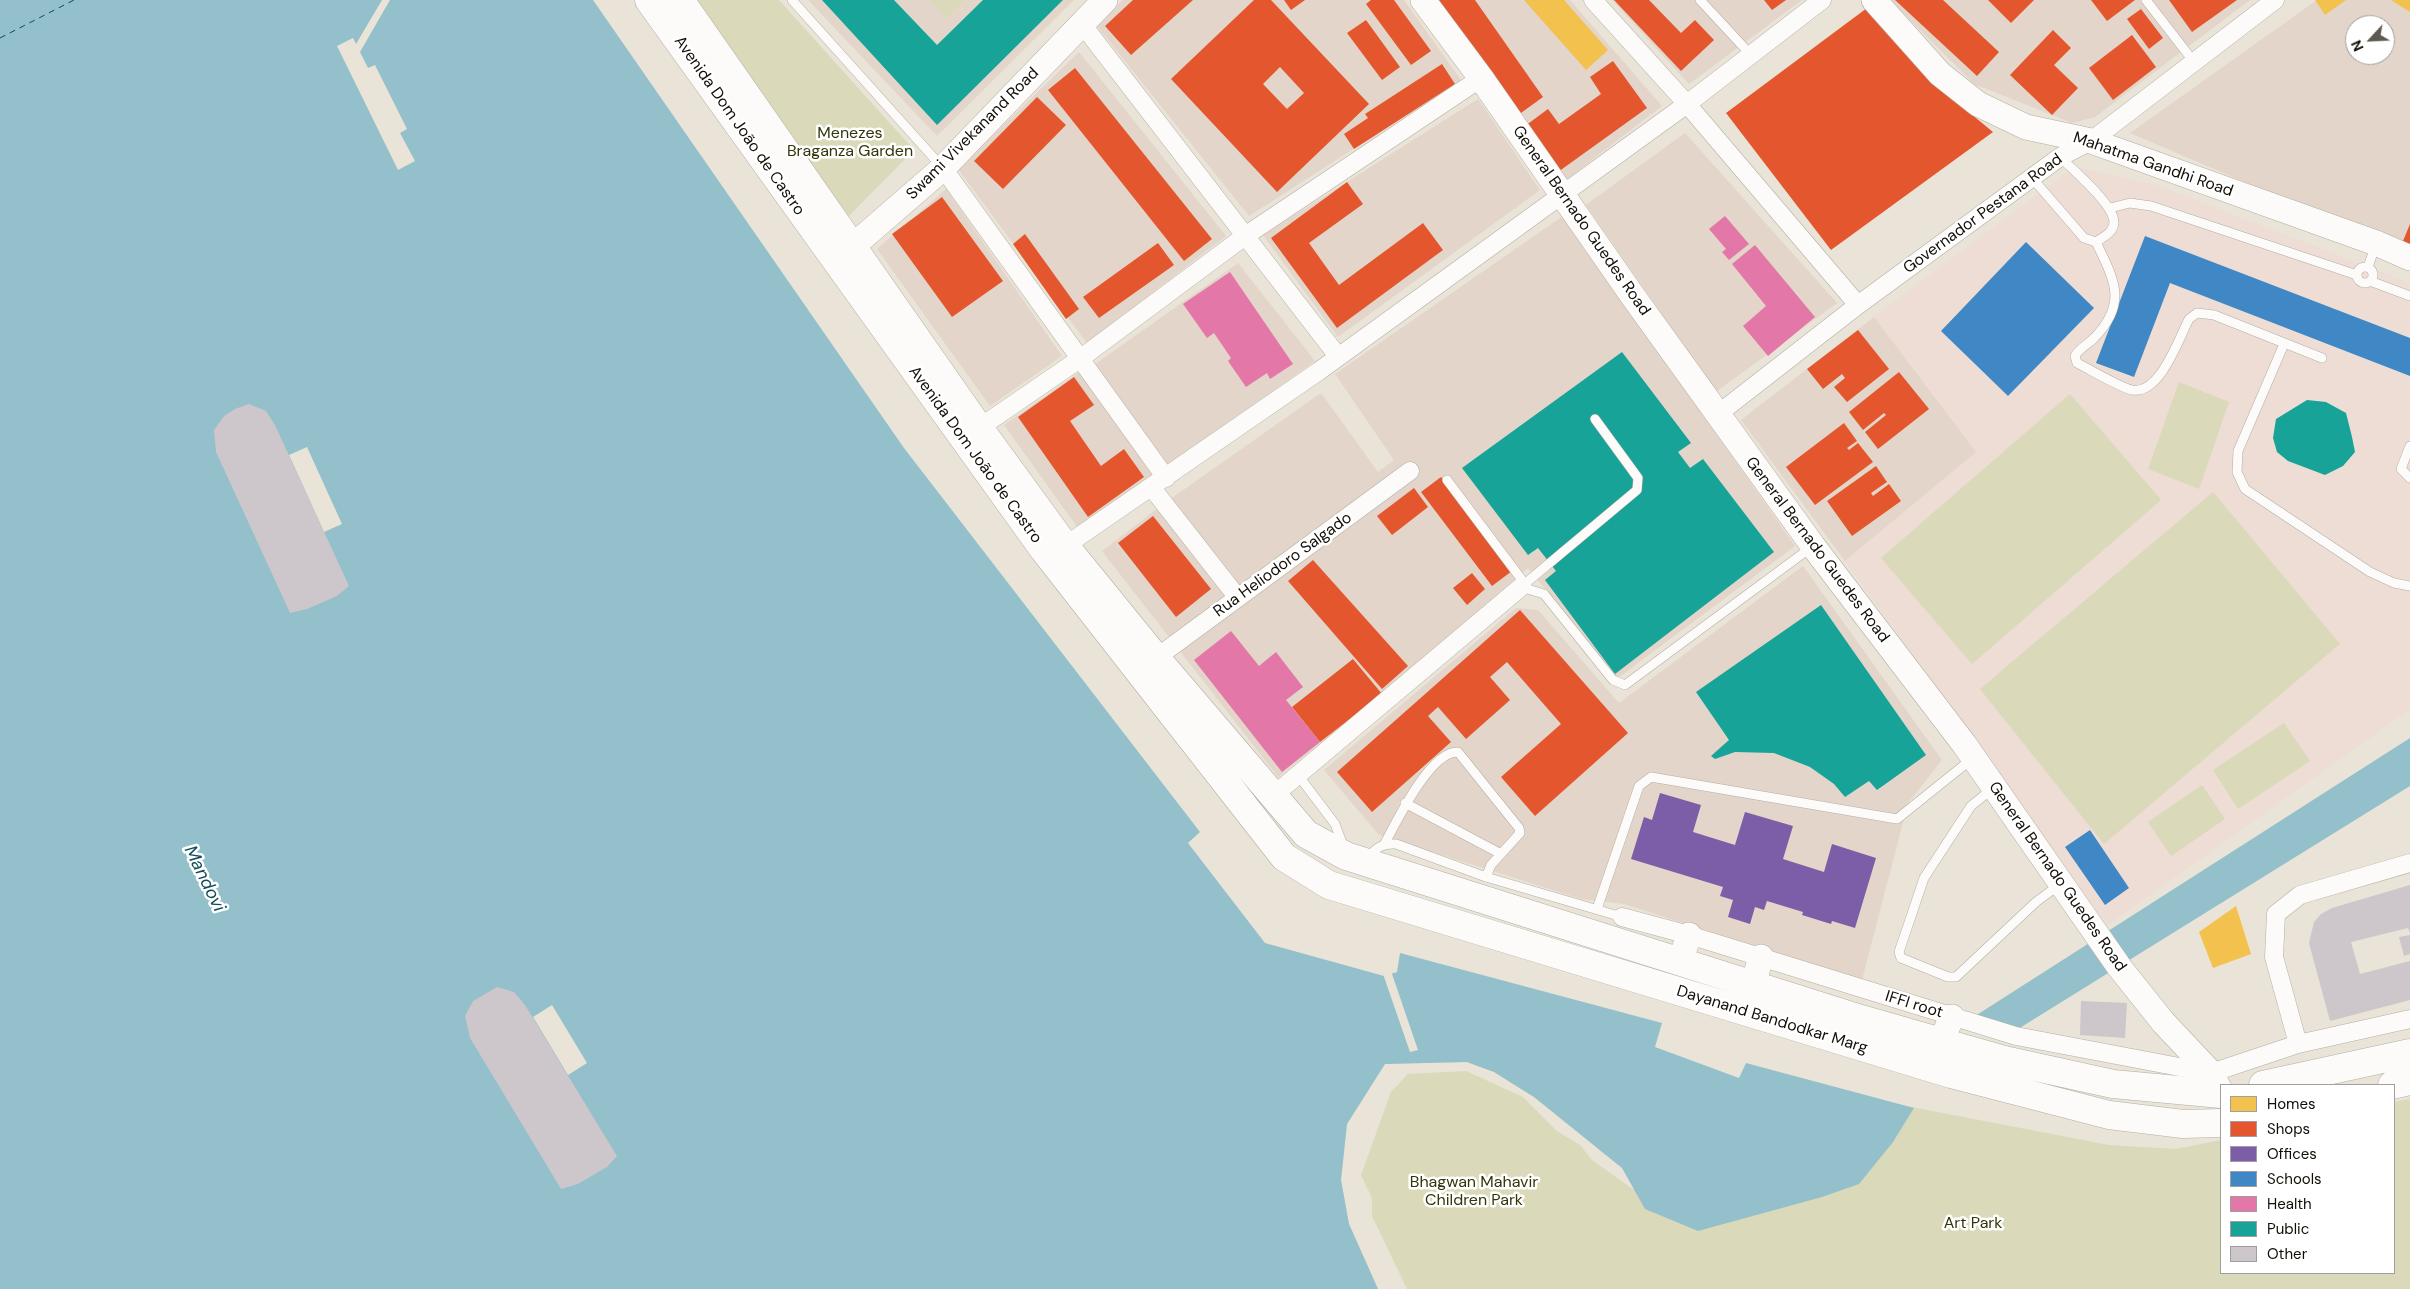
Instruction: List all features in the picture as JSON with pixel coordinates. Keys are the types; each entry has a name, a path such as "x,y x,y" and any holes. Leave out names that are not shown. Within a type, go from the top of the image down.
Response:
{"main road":[{"name":"Avenida Dom João de Castro","path":"649,0 979,428 1065,546 1156,658 1306,834 1346,855 1753,985 2004,1060 2113,1084 2218,1086"},
{"name":"Avenida Dom João de Castro","path":"680,0 845,255 1044,550 1284,857 1329,885"},
{"name":"Dayanand Bandodkar Marg","path":"1329,885 1992,1085 2110,1115 2183,1124 2220,1123"},
{"path":"2267,1084 2410,1052"},
{"path":"2395,1084 2410,1081"}],"street":[{"name":"Swami Vivekanand Road","path":"845,255 943,168 1105,0"},
{"name":"General Bernado Guedes Road","path":"1423,0 1481,78 1813,546 1973,758 2120,968 2218,1086"},
{"path":"1593,0 1687,104 1858,305"},
{"path":"1065,546 1159,483 1319,370 1561,193 1687,104 1822,0"},
{"name":"Mahatma Gandhi Road","path":"1874,0 1940,74 1978,104 2026,127 2091,141 2376,243 2410,258"},
{"name":"Governador Pestana Road","path":"1718,414 1858,305 2060,157 2091,141 2275,0"},
{"path":"1082,24 1337,355"},
{"path":"979,428 1082,358 1245,236 1481,78"},
{"path":"943,168 1082,358 1159,483 1238,598"},
{"name":"Rua Heliodoro Salgado","path":"1156,658 1410,471"},
{"path":"1274,795 1525,589"},
{"path":"2298,1044 2274,957 2276,914 2300,894 2410,863"},
{"name":"IFFI root","path":"1622,917 1688,934 2016,1036 2218,1086"},
{"path":"1680,962 1688,934"},
{"path":"1753,985 1761,957"},
{"path":"1950,1044 1952,1017"},
{"path":"2222,1084 2298,1044 2410,1019"}],"lane":[{"path":"792,0 943,168"},
{"path":"1700,0 1751,54"},
{"path":"2146,0 2194,62"},
{"path":"2060,157 2110,208 2114,223 2109,234 2096,242"},
{"path":"2032,178 2084,238 2096,242 2117,290 2109,319 2094,339 2080,347 2075,356 2077,363 2133,390 2150,386 2162,373 2189,319 2197,313 2214,316 2322,358"},
{"path":"2110,208 2130,203 2151,206 2357,275 2363,283 2370,280 2373,273 2368,267"},
{"path":"2368,267 2376,243"},
{"path":"2357,275 2360,268 2368,267"},
{"path":"2370,280 2410,296"},
{"path":"2284,344 2238,451 2238,472 2245,489 2370,572 2394,583 2410,586"},
{"path":"1525,589 1637,490 1638,478 1595,419"},
{"path":"2410,446 2401,469 2410,478"},
{"path":"1447,480 1525,589 1544,594 1613,680 1625,685 1813,546"},
{"path":"1385,843 1405,803 1414,790 1440,759 1450,752 1458,752 1519,828 1519,836 1501,854 1486,876"},
{"path":"1597,909 1639,786 1651,777 1897,819 1973,758"},
{"path":"1298,775 1335,824 1346,855 1376,848 1385,843 1396,844 1486,876 1622,917"},
{"path":"1994,788 1971,806 1924,878 1900,952 1901,958 1948,977 1956,977 2036,902 2061,883"},
{"path":"1405,803 1501,854"}],"shaded area":[{"path":"808,0 929,0 947,19 966,0 1074,0 937,136"},
{"path":"1123,0 1404,0 1461,80 1249,216 1096,25"},
{"path":"1432,0 1570,0 1662,106 1563,182"},
{"path":"1612,0 1802,0 1689,84"},
{"path":"1890,0 2250,0 2095,117 2072,123 1974,84"},
{"path":"2317,0 2410,0 2410,253 2130,133"},
{"path":"1079,52 1226,236 1087,343 958,169"},
{"path":"1478,99 1540,190 1338,337 1263,235"},
{"path":"1685,133 1837,303 1716,392 1586,205"},
{"path":"2074,167 2156,185 2410,283 2410,709 2108,925 1845,561 1976,452 1874,317"},
{"path":"946,189 1062,356 990,406 877,249"},
{"path":"1563,216 1795,546 1618,678 1528,568 1382,694 1278,777 1102,551 1162,505 1321,393 1378,472 1394,460 1335,374"},
{"path":"1238,263 1315,361 1168,465 1094,365"},
{"path":"1874,317 1977,452 1845,561 1741,420"},
{"path":"1081,371 1156,477 1078,528 1004,425"},
{"path":"1803,566 1942,760 1908,803 1862,980 1624,904 1581,899 1379,835 1324,770 1516,608 1538,610 1619,703"}],"green space":[{"name":"Menezes Braganza Garden","path":"694,0 779,0 914,150 848,217"},
{"path":"929,0 966,0 947,19"},
{"path":"2179,382 2229,402 2199,489 2148,469"},
{"path":"2070,394 2161,500 1972,664 1881,558"},
{"path":"2213,492 2340,644 2104,844 1980,689"},
{"path":"2284,723 2310,761 2238,809 2213,770"},
{"path":"2202,785 2225,819 2171,856 2148,822"},
{"path":"1085,939 1579,1064 1896,1104 2109,1145 2176,1149 2220,1140 2220,1274 2395,1274 2395,1102 2410,1099 2410,1289 1407,1289 1372,1216 1372,1198 1361,1175 1391,1092 1408,1074 1466,1071 1523,1097 1557,1131 1580,1145 1592,1160 1637,1192 1622,1168 1534,1097 1494,1072 1466,1062 1385,1064 1347,1124 1341,1180 1349,1224 1378,1289"}],"water":[{"name":"Mandovi","path":"0,0 593,0 904,448 1200,832 1188,843 1265,943 1384,976 1397,972 1400,953 1662,1023 1655,1047 1739,1078 1746,1063 1914,1108 1893,1142 1859,1184 1822,1197 1698,1231 1645,1209 1622,1168 1534,1097 1494,1072 1467,1062 1385,1064 1347,1124 1341,1180 1349,1224 1378,1289 0,1289"},
{"path":"2410,738 2410,786 2018,1029 1972,1018"}],"pier":[{"path":"382,0 390,0 360,52 368,68 375,65 407,129 400,133 415,161 398,170 337,46 353,38 356,44"},
{"path":"307,447 342,524 324,532 289,455"},
{"path":"1391,971 1418,1050 1410,1052 1383,974"},
{"path":"552,1005 587,1063 568,1075 533,1017"}],"building: Homes":[{"path":"1524,0 1564,0 1608,50 1586,70"},
{"path":"2315,0 2346,0 2325,15"},
{"path":"2391,0 2410,0 2410,12"},
{"path":"2236,906 2251,954 2213,968 2199,932"}],"building: Shops":[{"path":"1133,0 1193,0 1131,55 1105,26"},
{"path":"1254,0 1271,0 1369,104 1277,192 1171,79","holes":["1280,67 1304,93 1287,109 1263,84"]},
{"path":"1284,0 1305,0 1291,10"},
{"path":"1371,0 1394,0 1431,51 1411,65 1366,4"},
{"path":"1431,0 1475,0 1543,97 1514,118"},
{"path":"1614,0 1649,0 1681,33 1695,20 1714,40 1681,71"},
{"path":"1764,0 1786,0 1772,10"},
{"path":"1895,0 1943,0 1999,52 1977,76"},
{"path":"1988,0 2034,0 2011,23"},
{"path":"2091,0 2135,0 2107,21"},
{"path":"2169,0 2237,0 2192,32"},
{"path":"1867,8 1943,91 1993,132 1831,250 1726,113"},
{"path":"2141,9 2163,38 2149,49 2127,19"},
{"path":"1366,20 1400,67 1382,80 1347,33"},
{"path":"2053,30 2071,48 2054,65 2078,88 2052,115 2010,75"},
{"path":"2132,35 2156,67 2113,100 2089,68"},
{"path":"1613,61 1647,108 1558,172 1525,126 1548,109 1559,124 1601,94 1590,77"},
{"path":"1442,64 1455,84 1354,149 1344,134 1368,118 1365,114"},
{"path":"1075,68 1212,239 1184,261 1048,90"},
{"path":"1037,97 1066,125 1003,189 974,161"},
{"path":"1347,182 1363,204 1309,243 1339,285 1423,223 1443,250 1337,328 1271,238"},
{"path":"942,197 1003,281 952,317 892,234"},
{"path":"2410,224 2410,244 2403,241"},
{"path":"1025,234 1079,309 1066,319 1013,244"},
{"path":"1158,243 1174,265 1099,318 1083,297"},
{"path":"1858,330 1889,369 1847,402 1834,387 1845,378 1842,374 1823,389 1807,369"},
{"path":"1899,372 1929,409 1878,449 1865,432 1886,415 1884,413 1863,430 1849,412"},
{"path":"1074,377 1094,405 1070,421 1101,466 1124,449 1144,477 1088,517 1018,417"},
{"path":"1844,423 1857,441 1847,448 1849,450 1858,443 1873,462 1815,505 1786,467"},
{"path":"1876,466 1887,482 1871,493 1873,496 1889,484 1901,501 1852,536 1827,501"},
{"path":"1441,477 1512,571 1492,586 1421,492"},
{"path":"1414,488 1428,507 1392,535 1377,516"},
{"path":"1153,516 1211,589 1176,617 1118,543"},
{"path":"1313,560 1408,666 1382,689 1288,581"},
{"path":"1472,573 1485,589 1467,605 1453,588"},
{"path":"1520,610 1628,733 1535,816 1501,777 1561,724 1507,662 1490,677 1510,700 1466,739 1438,707 1428,716 1451,742 1372,812 1337,772"},
{"path":"1353,659 1382,694 1320,742 1292,707"}],"building: Offices":[{"path":"1660,793 1701,805 1693,832 1735,845 1745,812 1793,826 1783,859 1824,872 1832,844 1876,858 1855,928 1832,921 1831,924 1802,915 1803,912 1767,901 1764,910 1755,907 1750,924 1728,917 1733,900 1720,896 1723,887 1631,859 1644,817 1652,820"}],"building: Schools":[{"path":"2145,236 2410,338 2410,376 2170,283 2134,377 2096,363"},
{"path":"2026,242 2094,308 2008,396 1941,331"},
{"path":"2090,830 2129,888 2105,905 2065,847"}],"building: Health":[{"path":"1725,216 1749,244 1729,260 1722,252 1726,249 1709,229"},
{"path":"1755,245 1815,317 1768,356 1743,326 1766,306 1732,264"},
{"path":"1230,272 1293,364 1270,379 1267,373 1246,387 1228,361 1231,358 1214,333 1207,338 1183,304"},
{"path":"1231,631 1259,666 1276,652 1303,687 1286,700 1320,742 1282,772 1194,660"}],"building: Public":[{"path":"822,0 894,0 937,45 983,0 1063,0 937,125"},
{"path":"1622,352 1691,443 1678,452 1690,468 1703,459 1774,552 1615,674 1545,580 1556,571 1538,548 1528,555 1462,468"},
{"path":"2307,400 2326,402 2346,413 2352,437 2355,452 2343,466 2325,475 2288,461 2277,452 2273,438 2276,419"},
{"path":"1821,605 1926,755 1877,790 1869,781 1845,797 1834,784 1810,767 1774,753 1735,752 1715,759 1711,756 1729,740 1696,692"}],"building: Other":[{"path":"249,404 266,411 275,425 349,586 337,596 307,609 290,613 216,452 214,430 224,416 235,409"},
{"path":"2410,885 2410,933 2408,928 2351,942 2360,974 2410,961 2410,1000 2330,1021 2309,943 2314,922 2321,914 2332,908"},
{"path":"2410,935 2410,954 2404,956 2399,937"},
{"path":"497,987 514,992 525,1005 617,1156 607,1167 578,1184 561,1189 470,1038 465,1016 473,1001"},
{"path":"2081,1001 2127,1003 2125,1038 2080,1035"}],"ferry route":[{"path":"0,38 74,0"}],"park label":[{"name":"Bhagwan Mahavir Children Park","path":"1474,1192"},
{"name":"Art Park","path":"1973,1224"}]}
